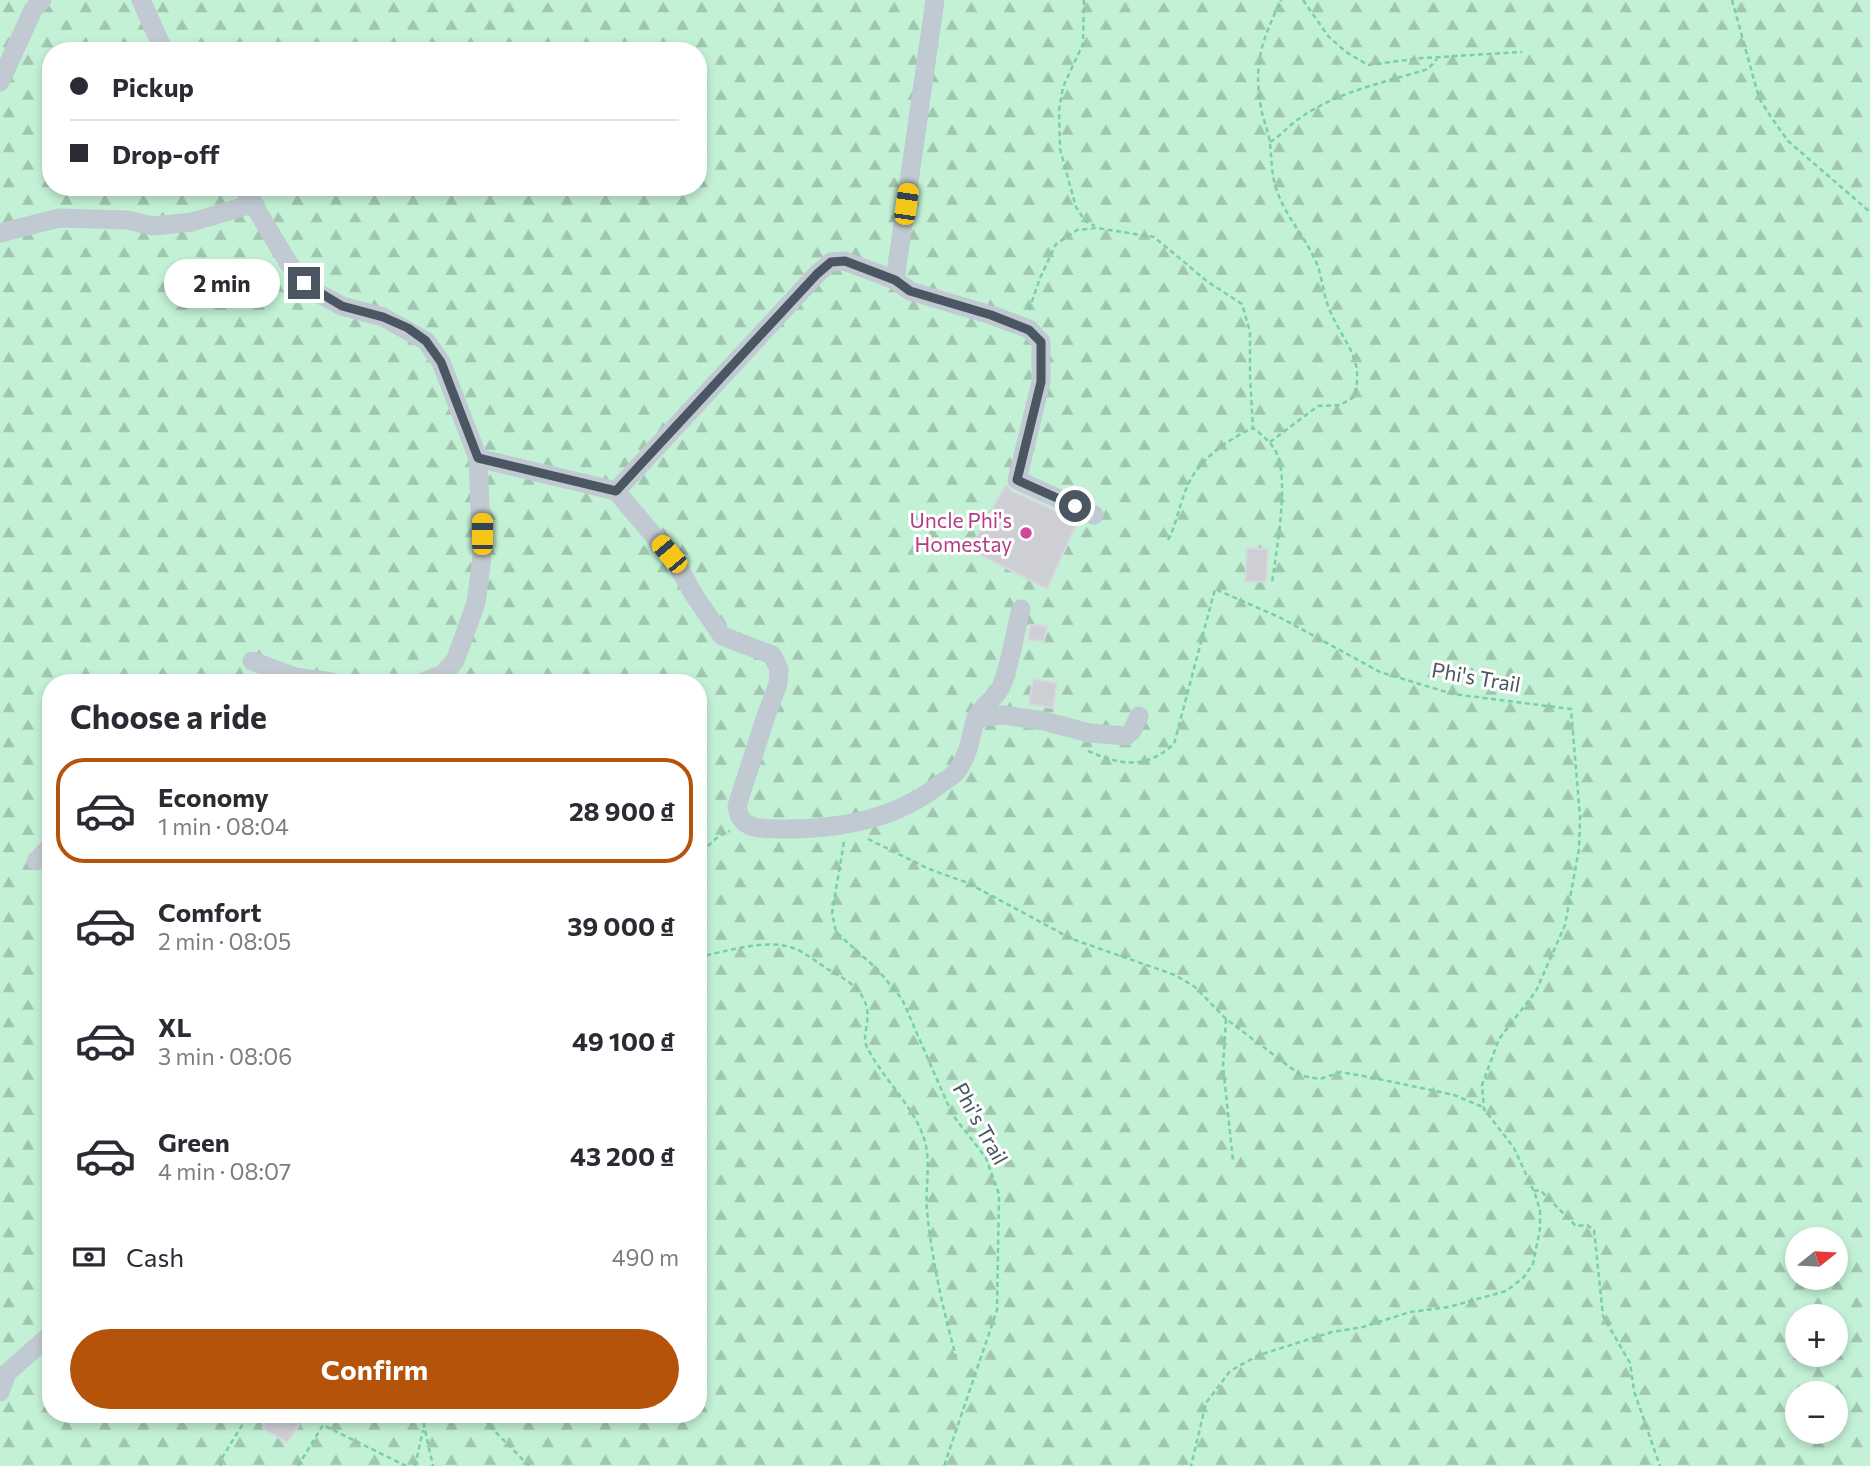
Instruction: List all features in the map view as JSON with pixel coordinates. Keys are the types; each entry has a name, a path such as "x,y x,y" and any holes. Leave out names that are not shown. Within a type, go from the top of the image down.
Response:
{"street":[{"path":"0,82 33,10 42,0"},
{"path":"141,0 160,42"},
{"path":"895,280 935,0"},
{"path":"0,233 59,218 127,220 153,226 192,222 246,196"},
{"path":"249,196 289,264 304,283 342,306 383,317 408,328 426,341 441,362 478,458 482,557 476,603 455,661 443,674"},
{"path":"616,491 824,268 831,262 845,261 895,280 910,291 991,315 1029,330 1041,342 1041,382 1017,480 1094,514"},
{"path":"478,458 616,491 675,561 722,636 772,656 779,669 778,684 737,806 738,816 750,826 808,829 847,826 905,806 929,793 956,772 970,750 976,718 1000,689 1021,609"},
{"path":"252,661 276,674"},
{"path":"976,718 1003,715 1044,721 1089,733 1126,737 1139,716"},
{"path":"36,861 42,855"},
{"path":"0,1392 7,1373 42,1342"}],"path":[{"path":"1084,0 1083,44 1063,88 1059,110 1060,149 1076,206 1085,221 1097,228"},
{"path":"1269,442 1318,406 1340,405 1354,397 1358,384 1358,368 1351,348 1331,313 1316,261 1277,191 1270,167 1270,142 1261,108 1257,64 1262,41 1281,0"},
{"path":"1303,0 1328,36 1346,52 1368,65 1522,52"},
{"path":"1732,0 1759,97 1771,117 1788,141 1870,212"},
{"path":"1270,142 1283,135 1298,118 1316,108 1345,95 1428,69 1438,58"},
{"path":"1019,326 1029,312 1040,278 1056,244 1077,230 1097,228 1154,237 1208,282 1242,304 1250,332 1253,428 1269,442 1277,454 1283,496 1272,583"},
{"path":"1168,540 1177,521 1187,485 1206,459 1232,438 1253,428"},
{"name":"Phi's Trail","path":"1080,748 1124,764 1153,759 1174,744 1215,589 1280,618 1380,672 1453,694 1571,709 1579,838 1568,914 1535,991 1499,1040 1482,1085 1484,1107"},
{"path":"707,846 718,835 735,828 750,826"},
{"path":"847,826 929,869 968,883 1072,939 1175,975 1195,986 1226,1019 1302,1076 1320,1079 1341,1072 1454,1095 1484,1107 1514,1149 1540,1210 1540,1229 1533,1264 1523,1278 1506,1291 1449,1307 1410,1312 1363,1328 1332,1332 1297,1342 1259,1355 1230,1371 1206,1403 1191,1466"},
{"name":"Phi's Trail","path":"847,826 832,912 836,932 878,970 902,999 952,1114 986,1158 999,1194 997,1310 944,1466"},
{"path":"707,955 776,945 793,948 839,976 861,994 869,1010 864,1042 918,1125 925,1142 928,1171 926,1194 931,1242 940,1297 956,1357"},
{"path":"1226,1019 1223,1066 1233,1161"},
{"path":"1534,1191 1540,1190 1548,1196 1577,1226 1587,1225 1594,1230 1603,1316 1630,1363 1634,1391 1660,1466"},
{"path":"221,1466 220,1461 243,1423"},
{"path":"415,1466 424,1423"},
{"path":"487,1423 529,1466"},
{"path":"298,1466 323,1425 406,1466"},
{"path":"424,1426 433,1466"}],"green space":[{"path":"0,0 1870,0 1870,1466 0,1466"}],"building":[{"name":"Uncle Phi's Homestay","path":"1006,485 1012,491 1078,521 1047,589 969,549"},
{"path":"1247,548 1268,549 1266,582 1245,581"},
{"path":"1030,625 1047,626 1044,641 1028,640"},
{"path":"1033,679 1057,683 1053,708 1029,704"},
{"path":"266,1423 299,1425 287,1443 263,1428"}],"place":[{"name":"Uncle Phi's Homestay","path":"1026,533"}],"route":[{"path":"304,283 342,306 383,317 408,328 426,341 441,362 478,458 616,491 817,274 831,262 845,261 895,280 910,291 991,315 1029,330 1041,342 1041,382 1017,480 1075,506"}]}
